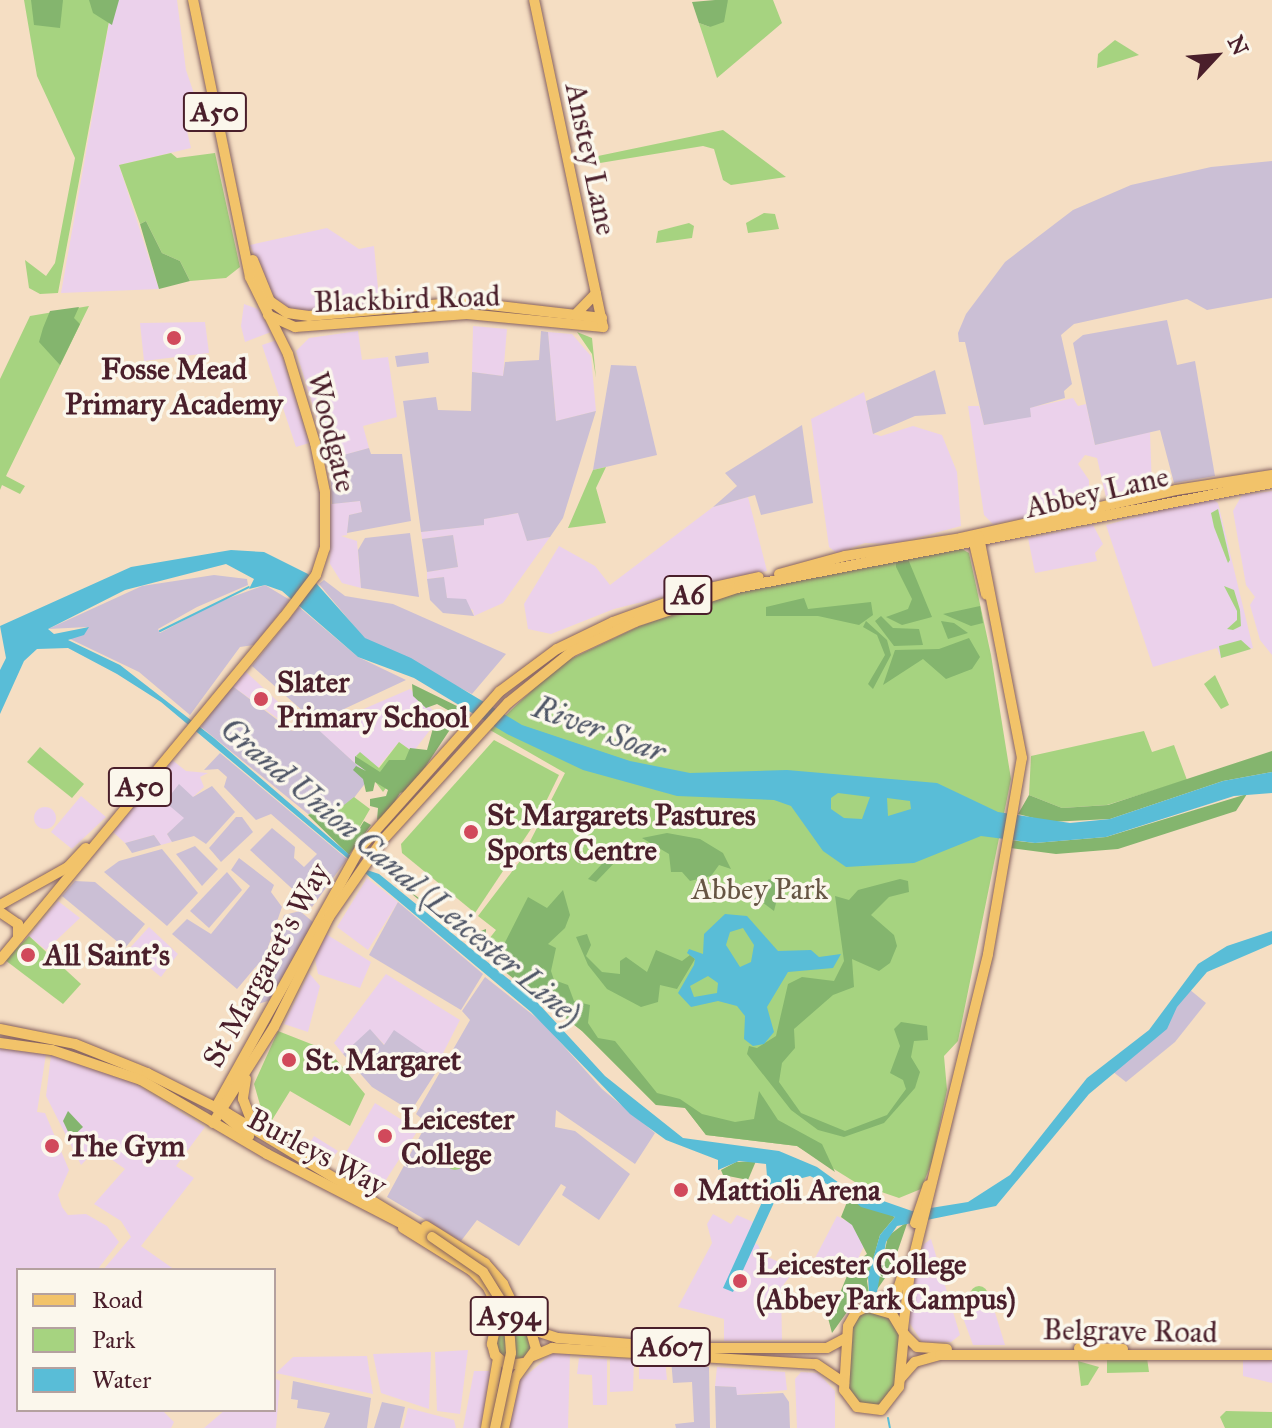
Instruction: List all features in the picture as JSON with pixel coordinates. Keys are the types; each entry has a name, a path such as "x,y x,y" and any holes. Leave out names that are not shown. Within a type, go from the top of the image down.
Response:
{"main road":[{"name":"A50","path":"193,0 241,223 268,298"},
{"name":"Anstey Lane","path":"534,0 602,322"},
{"name":"Woodgate","path":"241,223 255,290 288,354"},
{"path":"575,315 596,293"},
{"name":"Woodgate","path":"78,864 318,571 327,528 322,473 288,354 283,325 268,298"},
{"name":"Blackbird Road","path":"268,298 287,313 309,316 464,302 575,315 602,322"},
{"name":"Blackbird Road","path":"266,312 283,325 467,314 602,322"},
{"name":"Abbey Lane","path":"976,539 1196,487 1272,475"},
{"name":"Abbey Lane","path":"976,539 1272,483"},
{"name":"Abbey Lane","path":"1196,487 1225,492"},
{"path":"916,1230 900,1379 895,1398 881,1410 857,1407 844,1383 846,1338 852,1315 899,1288 916,1230 935,1171 988,954 1004,844 1016,789 1020,729 976,539"},
{"name":"St Margaret's Way","path":"215,1111 226,1085 267,1021 342,888 361,847 463,727 525,670 587,633 701,590 860,553 976,539"},
{"name":"St Margaret's Way","path":"342,888 508,703 544,671 591,641 704,597 976,539"},
{"name":"A50","path":"0,960 18,924 58,896 78,864"},
{"path":"18,924 3,903 78,864"},
{"name":"St Margaret's Way","path":"215,1111 255,1059 320,923"},
{"name":"A594","path":"0,1029 75,1044 159,1079 215,1111"},
{"name":"A594","path":"0,1043 52,1050 141,1080 215,1111"},
{"name":"A6","path":"254,1128 243,1099 255,1059"},
{"name":"A594","path":"159,1079 205,1110 215,1111"},
{"path":"177,1088 203,1095 226,1085"},
{"name":"Burleys Way","path":"215,1111 254,1128 401,1220"},
{"name":"Burleys Way","path":"215,1111 303,1171 401,1220"},
{"name":"A594","path":"401,1220 483,1272 508,1312 511,1353 495,1428"},
{"name":"A594","path":"401,1220 485,1263 503,1284 536,1342 529,1360 515,1378 504,1428"},
{"name":"A594","path":"401,1220 487,1286 497,1302 499,1328 492,1344 498,1358 507,1365 529,1360"},
{"name":"Belgrave Road","path":"868,1307 888,1311 903,1331 926,1349 1272,1352"},
{"name":"A594","path":"499,1328 526,1326"},
{"name":"A607","path":"526,1326 558,1338 680,1348 827,1348 846,1338"},
{"name":"A607","path":"529,1360 555,1348 816,1364 844,1383"},
{"name":"Belgrave Road","path":"900,1379 915,1362 940,1355 1272,1352"},
{"name":"A594","path":"486,1428 498,1358"}],"shaded area":[{"path":"113,0 177,0 186,70 201,114 184,118 191,148 119,165 159,289 61,293"},
{"path":"1272,161 1272,298 1207,310 1187,299 1074,324 1061,335 1072,384 1064,391 1065,398 1030,408 1031,417 984,425 965,342 959,342 958,333 966,314 1005,262 1073,210 1131,185 1211,167"},
{"path":"327,228 359,249 374,246 380,309 309,316 278,309 250,245"},
{"path":"244,304 258,309 271,332 245,342 241,326"},
{"path":"1167,320 1177,365 1195,361 1215,476 1174,483 1160,430 1095,445 1073,343 1083,335"},
{"name":"Fosse Mead Primary Academy","path":"205,322 209,353 144,361 140,323"},
{"path":"473,326 507,329 503,376 472,372"},
{"path":"358,331 362,360 388,357 397,417 363,426 369,448 329,459 296,351 309,338"},
{"path":"541,331 548,332 556,421 596,411 563,518 550,537 527,541 518,513 484,519 484,525 421,532 403,401 436,397 438,410 471,411 472,372 503,376 505,362 539,360"},
{"path":"548,332 572,334 591,356 596,411 556,421"},
{"path":"277,340 309,443 296,447 262,345"},
{"path":"428,352 429,363 397,367 395,356"},
{"path":"611,365 636,366 657,455 593,470"},
{"path":"935,370 946,414 915,416 873,434 866,401"},
{"path":"864,392 873,434 881,436 913,426 942,435 957,472 961,526 894,544 865,543 837,553 829,547 811,419"},
{"path":"1073,398 1078,406 1086,404 1095,445 1150,432 1152,488 1107,502 1097,458 1085,455 1078,464 1089,480 1089,505 993,524 984,515 968,406 979,406 984,425 1031,416 1029,408"},
{"path":"802,425 813,503 761,515 755,495 713,507 737,486 725,473"},
{"path":"369,448 371,454 402,454 411,521 347,533 349,515 362,512 360,501 332,504 329,459"},
{"path":"1272,491 1272,655 1260,640 1250,605 1255,597 1246,585 1233,511 1242,495"},
{"path":"748,497 767,571 710,582 701,574 678,593 614,609 551,634 528,629 524,604 559,546 595,566 610,585 713,507"},
{"path":"1210,497 1218,503 1253,648 1221,658 1217,648 1153,667 1106,525"},
{"path":"360,501 362,512 349,515 347,535 341,536 357,541 361,588 342,583 330,564 331,504"},
{"path":"519,513 527,541 550,537 503,603 474,616 473,610 447,598 443,577 427,579 427,572 458,567 453,535 422,539 421,532 483,525 483,519"},
{"path":"1093,525 1103,544 1095,553 1097,561 1035,573 1028,538"},
{"path":"410,533 419,597 361,588 358,550 365,538"},
{"path":"453,535 458,567 427,572 422,539"},
{"path":"214,575 247,579 248,585 197,607 158,629 160,633 218,602 265,585 290,600 254,645 240,647 190,715 139,672 70,639 88,627 48,629 142,586"},
{"path":"444,577 447,598 466,599 474,616 443,613 430,600 427,579"},
{"path":"324,580 345,596 393,604 506,654 472,694 364,638 319,584"},
{"path":"299,607 358,657 406,680 312,724 370,777 350,803 319,814 308,814 201,727 231,685 292,731 313,720 252,666"},
{"name":"Slater Primary School","path":"244,670 291,714 284,723 231,685"},
{"path":"410,689 440,717 413,752 399,742 370,777 317,729"},
{"path":"220,753 347,859 312,907 250,850 272,828 295,847 294,858 304,867 317,854 271,814 256,820 224,787 227,777 218,769 204,770"},
{"path":"171,759 186,771 208,773 200,777 204,787 193,797 165,801 185,818 167,834 172,842 161,845 154,835 125,843 112,831"},
{"path":"179,784 193,797 212,786 235,812 206,844 194,836 172,842 167,834 184,818 165,802"},
{"path":"81,796 106,817 72,849 51,832"},
{"path":"45,807 56,818 45,829 34,818"},
{"path":"236,817 242,817 253,832 221,862 209,848"},
{"path":"154,835 161,845 132,853 125,843"},
{"path":"195,846 218,869 202,886 176,854"},
{"path":"162,849 198,893 167,926 104,872 119,861"},
{"path":"239,858 274,885 271,892 282,907 265,956 237,989 172,934 187,919 211,934 250,886 231,870"},
{"path":"227,872 242,890 209,928 190,911"},
{"path":"367,878 398,902 368,950 337,927"},
{"path":"75,881 95,882 145,924 125,948 62,896"},
{"path":"58,901 80,918 46,950 29,936"},
{"path":"398,902 483,974 461,1010 369,955"},
{"path":"300,911 313,922 271,1000 255,1005 245,993 272,955 284,915"},
{"path":"149,927 178,954 161,977 128,950"},
{"path":"326,934 371,962 360,988 318,974 315,959"},
{"path":"309,973 320,986 308,1032 284,1024"},
{"path":"386,974 460,1020 439,1061 405,1039 385,1045 370,1030 343,1054 334,1043"},
{"path":"485,977 543,1023 602,1089 655,1133 635,1164 556,1110 555,1127 575,1131 630,1174 599,1220 562,1195 566,1187 561,1184 519,1246 477,1220 461,1241 387,1197 427,1123 416,1114 470,1020 462,1011"},
{"path":"1189,989 1206,1003 1175,1042 1126,1082 1112,1071"},
{"path":"370,1029 384,1045 394,1030 442,1063 411,1111 372,1087 343,1054"},
{"path":"0,1048 46,1054 37,1112 45,1113 69,1170 58,1195 62,1207 68,1215 86,1214 107,1226 119,1242 99,1268 16,1268 16,1412 164,1412 174,1422 171,1428 0,1428"},
{"path":"51,1055 126,1078 205,1127 176,1166 194,1178 141,1246 172,1268 105,1268 131,1237 121,1221 94,1204 125,1169 97,1149 81,1165 46,1096"},
{"name":"Leicester College","path":"375,1103 418,1130 382,1186 352,1181 337,1168"},
{"path":"314,1136 338,1151 326,1166 304,1153"},
{"name":"Leicester College (Abbey Park Campus)","path":"713,1214 731,1224 737,1215 753,1222 746,1238 758,1245 762,1254 789,1267 804,1263 803,1257 815,1258 837,1216 870,1233 851,1274 829,1263 791,1275 781,1288 782,1340 724,1341 724,1319 678,1307 712,1243 707,1224"},
{"path":"931,1239 960,1335 951,1342 922,1342 909,1322 914,1275 924,1244"},
{"path":"993,1306 1005,1345 973,1345 962,1315"},
{"path":"468,1350 460,1414 437,1411 435,1352"},
{"path":"431,1352 429,1409 381,1393 373,1354"},
{"path":"554,1352 570,1354 568,1428 508,1428 516,1384"},
{"path":"367,1356 373,1394 276,1373 293,1357"},
{"path":"610,1357 634,1360 633,1391 610,1392"},
{"path":"639,1357 665,1359 667,1380 639,1379"},
{"path":"579,1358 607,1359 607,1405 593,1405 592,1375 577,1374"},
{"path":"1272,1358 1272,1383 1243,1376 1243,1360"},
{"path":"671,1359 709,1367 710,1428 676,1428 675,1424 694,1422 692,1382 673,1383"},
{"path":"717,1367 785,1372 787,1390 736,1395 736,1387 715,1386"},
{"path":"474,1371 489,1371 491,1376 486,1404 480,1428 463,1428"},
{"path":"801,1372 818,1373 835,1391 835,1428 797,1428 795,1379"},
{"path":"276,1379 280,1381 276,1428 204,1428 223,1412 276,1412"},
{"path":"293,1381 371,1398 367,1428 324,1428 330,1413 297,1408 298,1400 291,1399"},
{"path":"715,1386 736,1387 737,1395 783,1393 789,1402 790,1428 716,1428"},
{"path":"382,1402 405,1407 400,1428 374,1428"},
{"path":"408,1408 454,1420 456,1428 403,1428"}],"green space":[{"path":"24,0 113,0 58,293 40,294 29,288 25,260 46,276 55,263 75,158 37,76"},
{"path":"31,0 63,0 60,28 34,25"},
{"path":"89,0 119,0 112,25 93,13"},
{"path":"728,0 773,0 782,23 717,78 699,23 710,27"},
{"path":"728,0 724,22 710,27 699,23 692,2"},
{"path":"1115,40 1139,55 1097,68 1098,54"},
{"path":"723,130 786,177 731,185 723,180 714,149 703,146 600,163 598,156"},
{"path":"171,153 177,158 215,153 240,267 226,278 190,281 180,261 162,253 146,221 140,224 119,165"},
{"path":"764,213 775,214 779,229 748,233 746,223"},
{"path":"146,221 162,253 180,261 190,281 159,289 140,224"},
{"path":"689,223 694,226 692,238 656,243 658,231"},
{"path":"89,306 6,476 25,486 20,494 2,485 0,490 0,379 30,316"},
{"path":"79,307 74,318 80,324 60,365 39,342 43,328 50,311"},
{"path":"577,332 592,338 596,378 592,354"},
{"path":"606,467 596,488 606,523 568,528 593,470"},
{"path":"1218,509 1230,560 1228,563 1211,513"},
{"name":"Abbey Park","path":"962,549 969,553 991,655 1011,779 958,1041 944,1056 947,1090 932,1162 921,1189 899,1198 858,1184 797,1146 706,1135 683,1105 656,1105 582,1031 482,948 496,930 478,916 520,861 565,773 490,730 560,664 640,626 734,593"},
{"path":"908,559 932,617 902,625 886,617 908,609 912,599 896,567 896,561"},
{"path":"1224,586 1234,590 1240,610 1241,626 1233,630 1227,629 1237,620 1237,611"},
{"path":"804,598 808,609 871,602 873,615 859,625 818,616 766,616 766,607"},
{"path":"980,606 983,623 971,626 943,614"},
{"path":"881,616 893,628 919,629 923,645 894,646 875,621"},
{"path":"866,621 887,640 891,655 873,689 868,684 885,655 877,635 863,627"},
{"path":"941,621 954,623 968,633 948,639"},
{"path":"969,638 980,657 972,669 946,679 923,659 883,685 895,650 939,649"},
{"path":"1241,640 1251,649 1221,658 1219,646"},
{"path":"1215,675 1229,705 1221,709 1204,684"},
{"path":"412,684 463,709 464,720 455,722 410,790 400,793 388,813 377,820 378,808 370,806 370,799 386,796 388,790 375,782 373,791 366,792 363,779 353,770 356,766 366,771 355,763 355,756 380,772 389,760 405,760 410,748 427,750 433,728 455,714 437,704 426,708 413,696"},
{"path":"1144,731 1152,752 1174,745 1187,780 1107,805 1062,808 1029,795 1031,756"},
{"name":"St Margarets Pastures Sports Centre","path":"494,740 559,775 537,820 475,913 402,853 401,844"},
{"path":"399,742 413,752 383,792 356,756 360,752 379,768"},
{"path":"40,747 84,784 72,798 27,762"},
{"path":"1272,751 1272,772 1223,781 1110,819 1049,822 1018,814 1029,795 1062,808 1108,805"},
{"path":"1247,794 1236,811 1118,849 1056,854 1010,848 1011,840 1035,843 1106,837"},
{"path":"354,797 370,809 348,847 308,814 339,809"},
{"path":"328,811 330,829 345,838 356,834 364,821 371,825 349,855 308,815"},
{"path":"667,833 700,839 723,853 731,869 719,865 711,876 690,881 682,872 671,872 669,854 642,838"},
{"path":"614,851 619,858 596,882 588,879"},
{"path":"769,879 780,887 774,911 754,896"},
{"path":"900,879 908,881 909,892 889,897 871,915 894,935 897,946 890,963 879,971 852,959 854,987 833,995 794,1029 795,1048 782,1063 779,1082 801,1113 845,1131 887,1115 906,1089 903,1080 890,1073 900,1046 894,1029 901,1022 927,1026 928,1040 914,1041 911,1057 920,1072 915,1088 884,1123 844,1137 818,1130 791,1110 747,1054 749,1046 757,1048 776,1036 788,984 802,977 834,981 844,961 835,896 849,900 858,890"},
{"path":"405,888 470,935 486,929 486,939 474,947"},
{"path":"563,890 570,915 565,928 548,944 556,948 551,971 554,980 568,985 574,1001 590,1005 588,1023 598,1038 615,1041 657,1093 680,1099 702,1114 735,1122 754,1119 759,1091 778,1120 822,1144 835,1172 797,1146 706,1135 685,1108 656,1105 582,1031 500,968 496,960 528,897 547,908"},
{"path":"587,934 591,945 586,956 602,972 620,974 620,961 626,957 647,972 656,950 682,961 690,955 695,959 677,989 660,985 658,1002 641,1007 607,989 588,965 576,937"},
{"path":"29,936 81,984 63,1004 5,960"},
{"path":"278,1031 329,1051 365,1094 350,1126 290,1091 269,1125 265,1122 254,1084"},
{"path":"68,1111 83,1127 71,1138 63,1121"},
{"path":"455,1150 462,1153 465,1160 462,1167 455,1170 448,1167 445,1160 448,1153"},
{"path":"756,1161 748,1180 723,1175 721,1170 736,1162"},
{"path":"849,1197 895,1217 880,1235 867,1281 869,1294 852,1294 850,1308 832,1333 824,1303 838,1298 851,1266 867,1254 852,1225 841,1217"},
{"path":"908,1221 897,1253 897,1275 885,1278 876,1291 888,1236"},
{"path":"975,1286 983,1286 988,1295 986,1302 975,1304 970,1299 970,1291"},
{"path":"868,1307 900,1323 895,1398 866,1410 844,1390 848,1326"},
{"path":"514,1326 526,1331 531,1343 526,1355 514,1360 502,1355 497,1343 502,1331"},
{"path":"1107,1358 1147,1358 1149,1372 1107,1373"},
{"path":"1078,1361 1099,1367 1088,1385 1081,1386"},
{"path":"1226,1411 1272,1412 1272,1428 1225,1428 1220,1417"}],"water":[{"path":"231,550 264,552 308,574 365,638 411,658 522,725 630,761 690,773 787,770 937,783 998,812 1070,823 1110,819 1223,781 1272,772 1272,793 1234,796 1106,837 1035,843 981,836 914,863 846,867 823,851 791,806 774,800 677,796 583,770 507,734 414,678 358,657 282,591 265,585 249,589 254,579 226,564 125,590 48,629 54,634 89,627 84,635 68,640 120,665 214,738 367,870 379,874 537,1002 605,1076 683,1138 779,1151 817,1167 846,1188 912,1211 968,1202 1010,1175 1087,1078 1149,1030 1198,964 1227,946 1272,931 1272,944 1207,972 1177,1007 1167,1029 1089,1094 996,1206 897,1226 886,1242 877,1292 869,1294 868,1276 880,1235 895,1217 861,1207 844,1192 810,1176 783,1183 733,1292 723,1288 768,1189 766,1164 739,1161 718,1170 718,1160 666,1140 630,1114 531,1012 161,702 117,674 68,648 37,649 24,661 0,714 0,670 6,658 0,626 131,567","holes":["838,793 870,797 862,819 844,818 831,809 831,798","887,798 910,801 911,809 888,816"]},
{"path":"725,914 747,916 778,951 811,950 819,957 841,954 833,968 788,972 767,1007 774,1032 764,1044 753,1046 744,1039 745,1016 737,1006 718,1001 691,1007 678,993 694,965 695,959 687,953 689,949 703,954 704,934","holes":["743,928 754,945 751,962 740,967 726,945 730,932","708,976 718,983 717,993 694,997 690,986"]}],"waterway":[{"path":"160,631 249,587"},
{"path":"888,1418 890,1428"}],"place":[{"name":"Fosse Mead Primary Academy","path":"174,338"},
{"name":"Slater Primary School","path":"261,699"},
{"name":"St Margarets Pastures Sports Centre","path":"471,832"},
{"name":"All Saint's","path":"28,955"},
{"name":"St. Margaret","path":"289,1060"},
{"name":"Leicester College","path":"385,1136"},
{"name":"The Gym","path":"52,1146"},
{"name":"Mattioli Arena","path":"681,1190"},
{"name":"Leicester College (Abbey Park Campus)","path":"740,1281"}],"water label":[{"name":"River Soar","path":"599,730"},
{"name":"Grand Union Canal (Leicester Line)","path":"400,872"}]}
